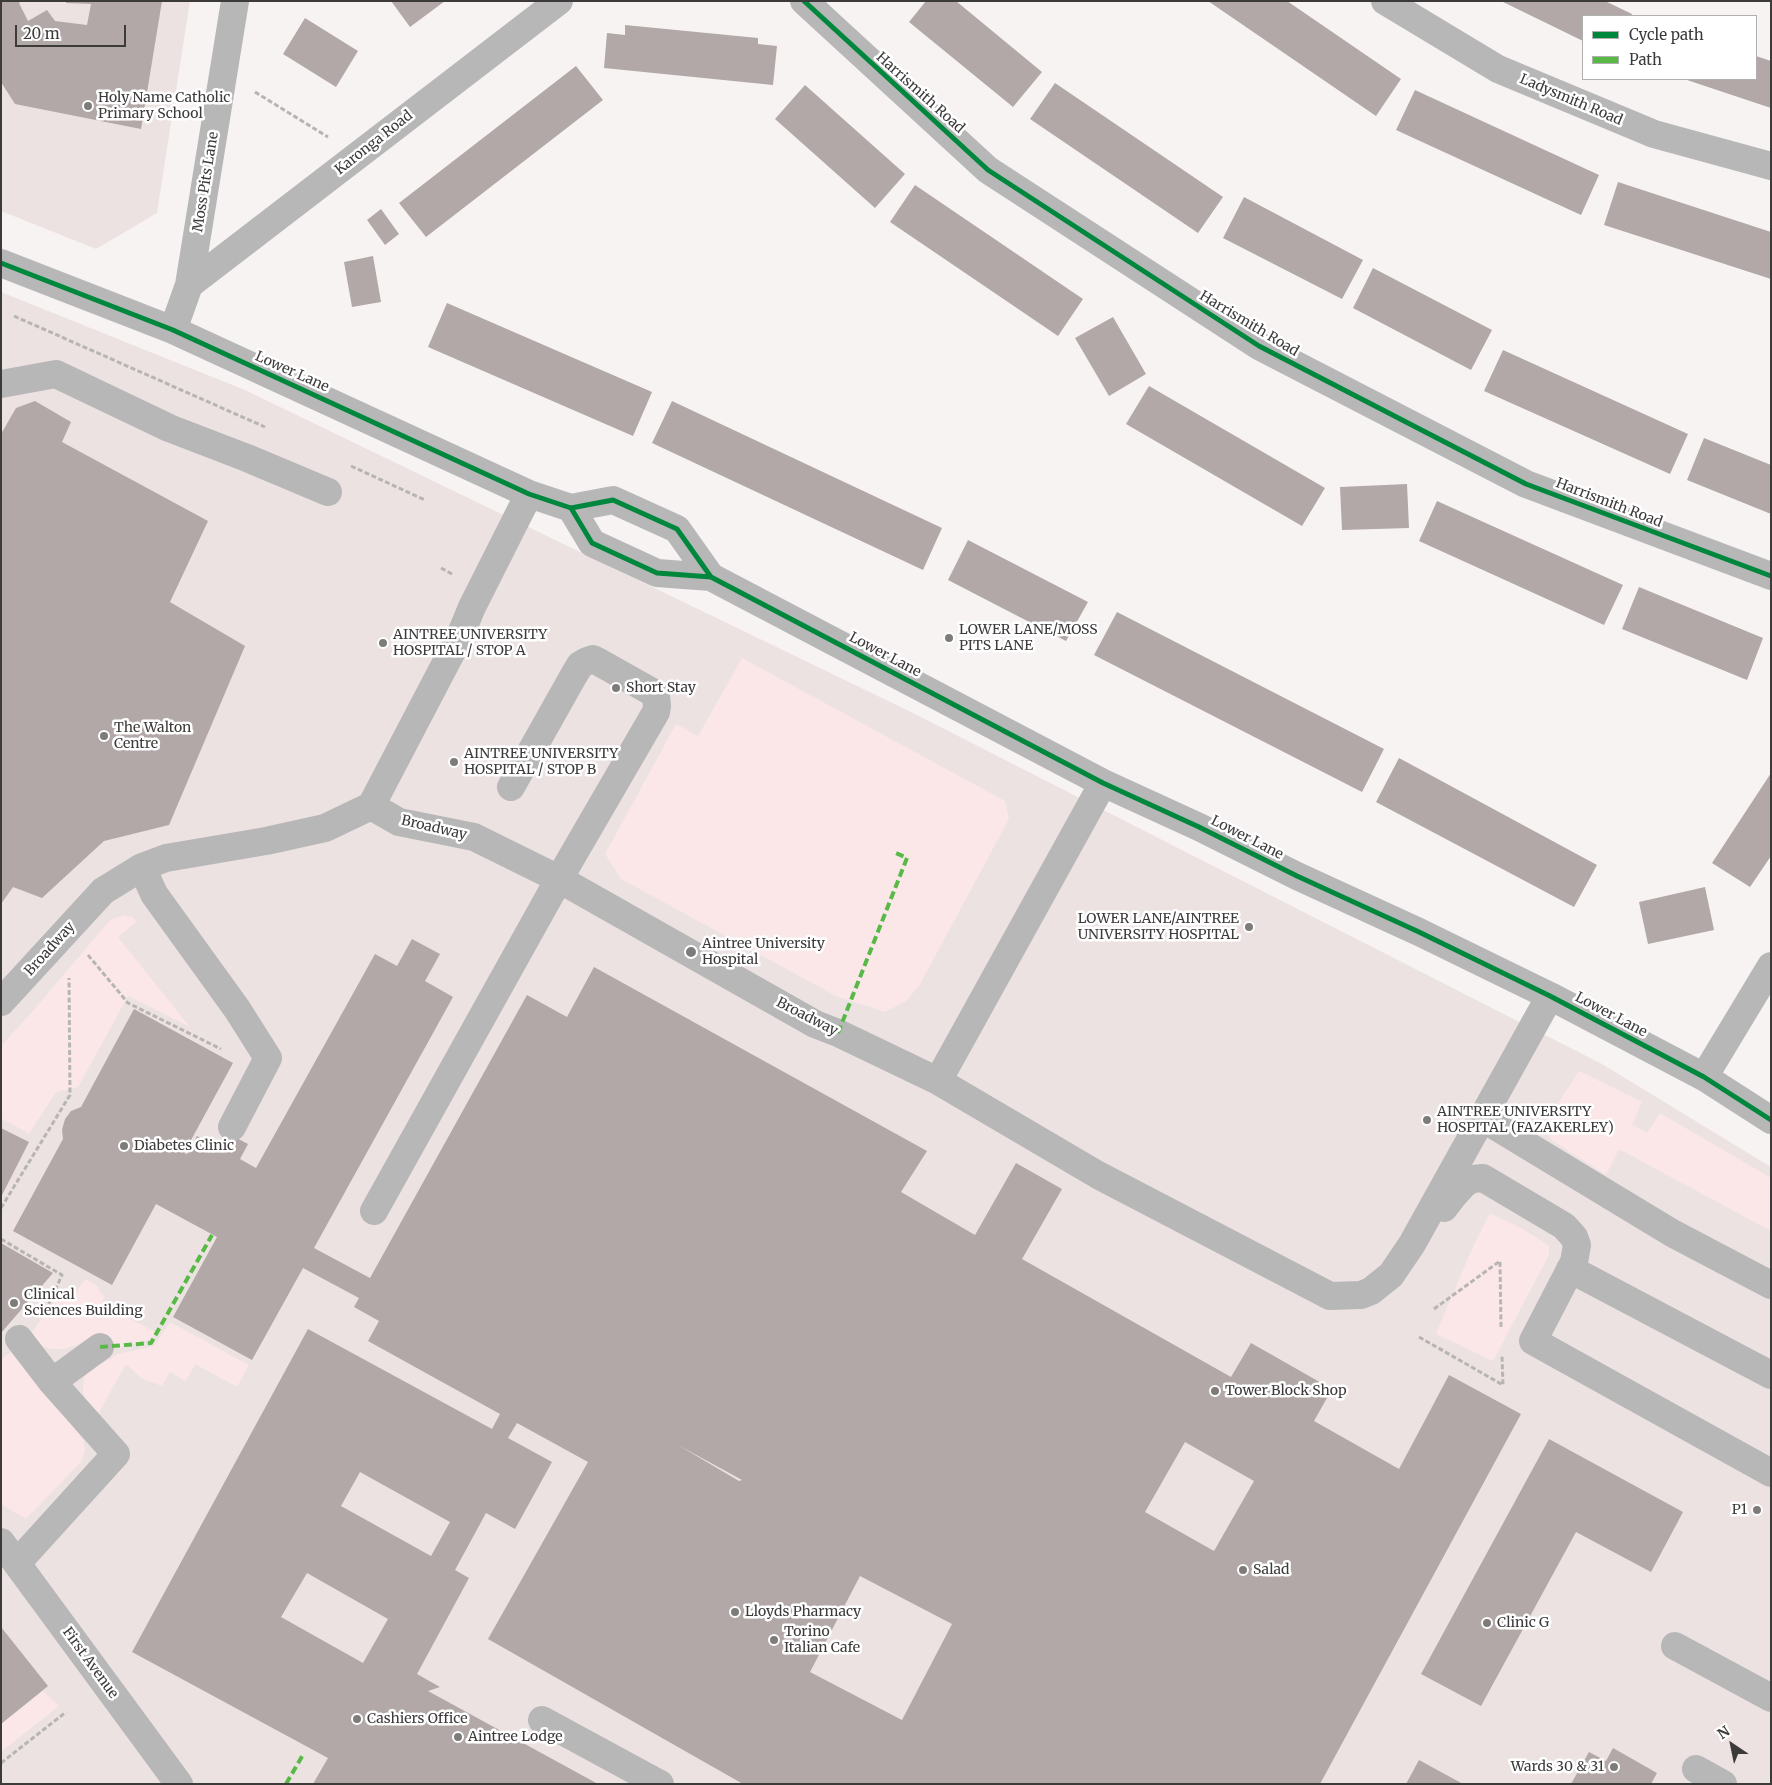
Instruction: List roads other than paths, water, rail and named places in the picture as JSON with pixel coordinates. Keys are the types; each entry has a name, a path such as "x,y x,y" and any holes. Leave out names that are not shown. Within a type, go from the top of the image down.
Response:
{"street":[{"name":"Moss Pits Lane","path":"173,330 189,285 235,1"},
{"name":"Karonga Road","path":"189,285 559,1"},
{"name":"Harrismith Road","path":"804,1 988,170 1259,346 1526,484 1771,576"},
{"name":"Ladysmith Road","path":"1385,1 1498,69 1654,134 1771,166"},
{"name":"Lower Lane","path":"1,262 173,330 529,494 571,508 613,500 677,529 711,577"},
{"path":"1,384 56,374 169,428 328,492"},
{"path":"371,806 460,636 472,607 529,494"},
{"name":"Lower Lane","path":"571,508 592,543 657,573 711,577 1103,783 1199,827 1305,880 1550,996 1704,1076 1771,1120"},
{"path":"374,1211 559,879 656,712 656,696 593,659 580,665 511,788"},
{"path":"938,1081 1103,783"},
{"name":"Broadway","path":"1,1002 103,891 142,866 166,858 325,828 371,806 399,822 474,837 559,879 815,1024 838,1033 938,1081 1098,1175 1330,1296 1361,1295 1371,1291 1391,1275 1412,1244"},
{"path":"142,866 154,894 237,1009 268,1058 232,1127"},
{"path":"1704,1076 1771,966"},
{"path":"1412,1244 1550,996"},
{"path":"1482,1118 1672,1233 1771,1285"},
{"path":"1412,1244 1427,1232 1454,1195 1466,1183 1474,1179 1483,1178 1564,1226 1574,1236 1577,1245 1574,1262 1532,1340 1771,1473"},
{"path":"1570,1269 1771,1375"},
{"path":"9,1553 116,1454 52,1382 19,1339"},
{"path":"52,1382 100,1347"},
{"name":"First Avenue","path":"9,1553 179,1784"},
{"path":"1675,1646 1771,1698"},
{"path":"542,1720 660,1784"},
{"path":"1696,1769 1723,1784"}],"place":[{"name":"Holy Name Catholic Primary School","path":"88,106"},
{"name":"LOWER LANE/MOSS PITS LANE","path":"949,638"},
{"name":"AINTREE UNIVERSITY HOSPITAL / STOP A","path":"383,643"},
{"name":"Short Stay","path":"616,688"},
{"name":"The Walton Centre","path":"104,736"},
{"name":"AINTREE UNIVERSITY HOSPITAL / STOP B","path":"454,762"},
{"name":"LOWER LANE/AINTREE UNIVERSITY HOSPITAL","path":"1249,927"},
{"name":"Aintree University Hospital","path":"691,952"},
{"name":"AINTREE UNIVERSITY HOSPITAL (FAZAKERLEY)","path":"1427,1120"},
{"name":"Diabetes Clinic","path":"124,1146"},
{"name":"Clinical Sciences Building","path":"14,1303"},
{"name":"Tower Block Shop","path":"1215,1391"},
{"name":"P1","path":"1757,1510"},
{"name":"Salad","path":"1243,1570"},
{"name":"Lloyds Pharmacy","path":"735,1612"},
{"name":"Clinic G","path":"1487,1623"},
{"name":"Torino Italian Cafe","path":"774,1640"},
{"name":"Cashiers Office","path":"357,1719"},
{"name":"Aintree Lodge","path":"458,1737"},
{"name":"Wards 30 & 31","path":"1614,1767"}]}
